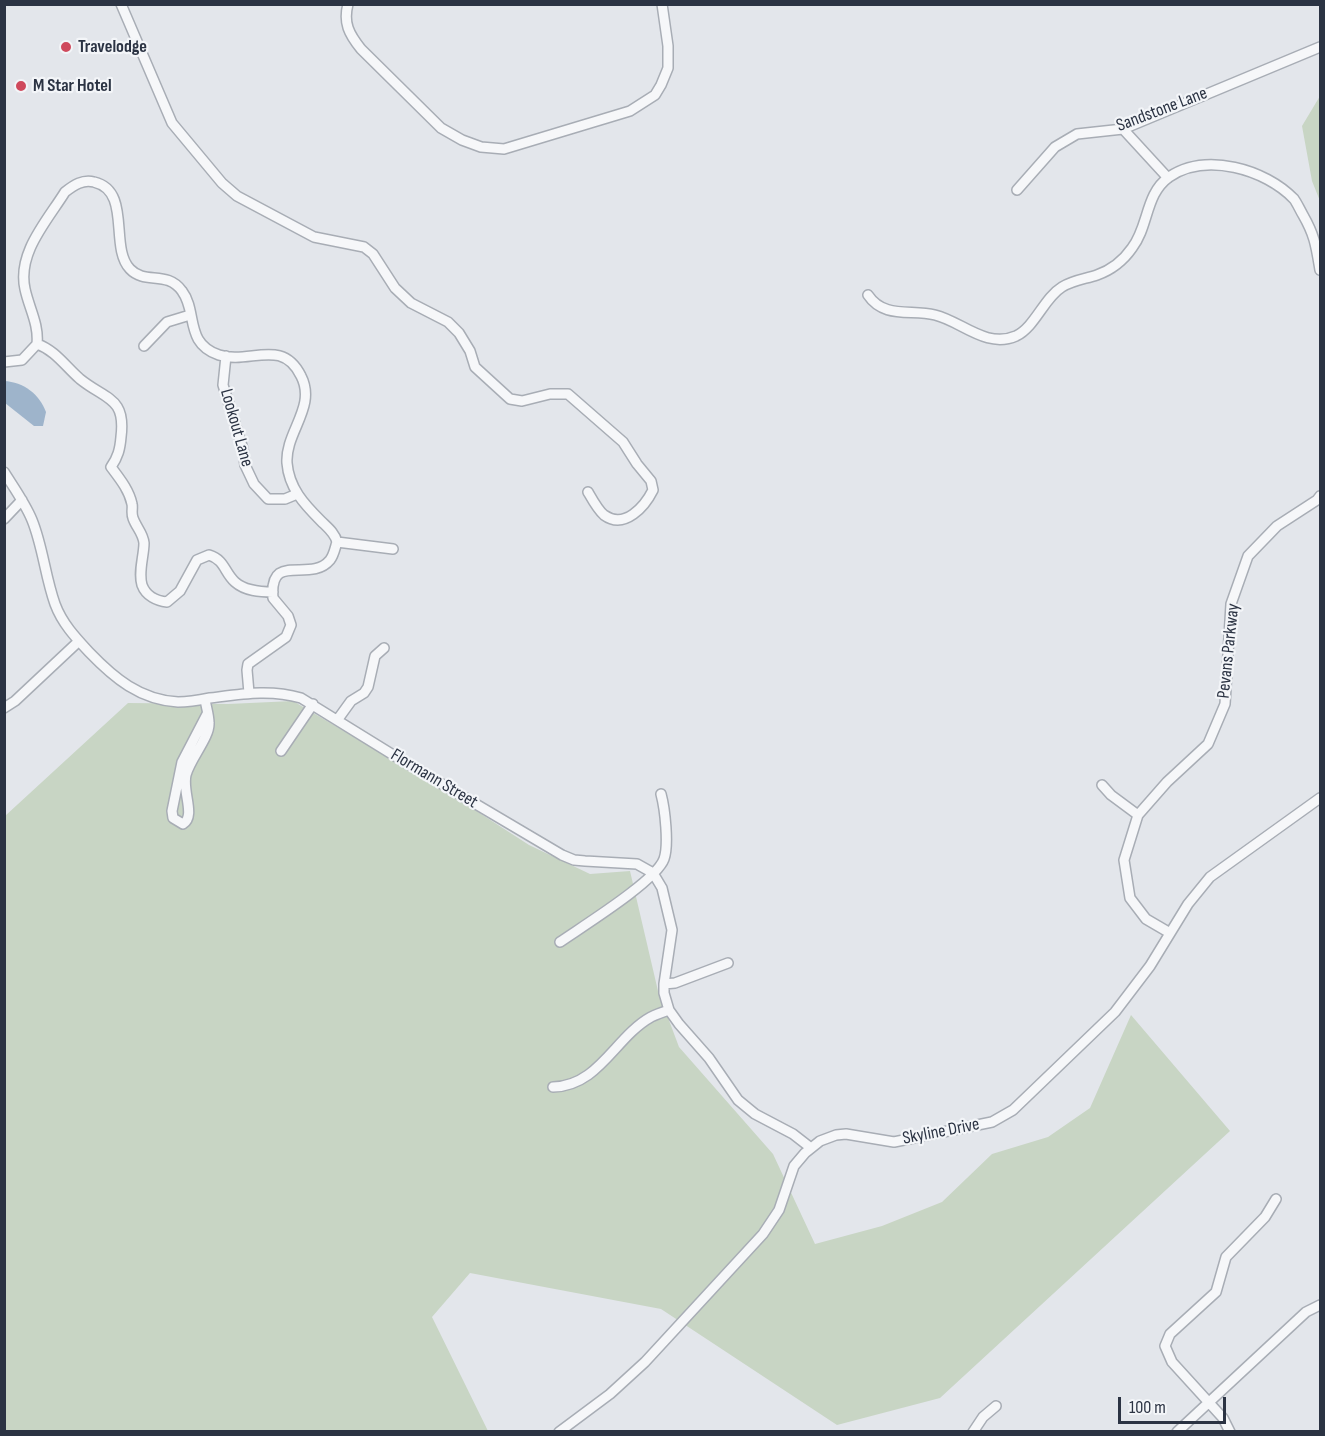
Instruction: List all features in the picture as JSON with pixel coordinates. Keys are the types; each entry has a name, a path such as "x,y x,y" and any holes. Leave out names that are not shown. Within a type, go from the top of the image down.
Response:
{"street":[{"path":"121,4 172,123 222,183 237,195 314,237 364,247 373,254 400,294 411,303 448,322 459,333 470,351 475,367 501,393 510,399 522,401 550,394 568,394 623,442 651,481 653,490 642,508 633,516 620,519 612,519 604,515 588,492"},
{"path":"348,4 345,17 347,28 353,39 426,115 441,128 462,140 481,147 504,149 630,111 655,95 668,68 668,46 662,4"},
{"name":"Sandstone Lane","path":"1017,190 1055,147 1077,134 1123,129 1320,47"},
{"path":"1123,129 1168,178"},
{"path":"868,295 872,301 895,313 935,315 982,337 997,339 1015,336 1025,329 1050,297 1061,287 1076,280 1098,275 1119,264 1134,247 1142,232 1151,197 1168,178 1185,170 1220,164 1263,176 1294,200 1314,236 1320,270"},
{"path":"4,362 22,360 37,344 37,326 23,280 25,260 65,192 73,186 88,181 104,186 114,199 118,215 121,253 129,268 144,277 169,280 175,284 187,299 194,332 205,346 226,356 269,354 280,356 290,362 301,376 307,398 287,453 289,473 297,494 332,532 337,542 332,558 321,567 314,570 291,568 279,574 274,581 273,598 288,616 291,625 286,637 248,664 249,693"},
{"path":"144,346 167,322 190,315"},
{"path":"37,344 48,348 80,378 117,404 121,412 123,422 120,449 111,467 124,484 132,504 133,517 144,542 141,577 142,586 150,596 157,601 167,603 180,591 197,560 209,555 221,560 234,581 242,587 259,592 273,592"},
{"name":"Lookout Lane","path":"226,356 223,385 250,477 268,500 285,499 297,494"},
{"name":"Flormann Street","path":"4,472 22,500 38,539 61,617 79,641 116,679 146,695 178,702 249,693 285,693 301,698 562,855 574,860 638,864 653,873"},
{"name":"Pevans Parkway","path":"1170,933 1146,919 1130,898 1124,861 1138,815 1167,782 1208,744 1225,704 1231,604 1248,556 1277,526 1320,496"},
{"path":"4,519 22,500"},
{"path":"337,542 393,549"},
{"path":"4,708 15,701 79,641"},
{"path":"338,719 351,701 364,693 368,687 375,656 384,648"},
{"path":"205,699 210,724 186,774 184,788 190,812 189,818 183,824 173,818 172,811 182,762 207,714"},
{"path":"281,751 313,704"},
{"path":"1102,785 1111,795 1138,815"},
{"path":"560,942 638,888 663,860 665,851 664,804 661,794"},
{"name":"Skyline Drive","path":"559,1431 615,1389 645,1362 763,1234 778,1210 794,1166 810,1148 836,1135 856,1135 894,1142 992,1122 1013,1110 1115,1012 1163,947 1198,889 1210,877 1320,798"},
{"path":"653,873 662,888 672,930 664,984 669,1010 710,1058 738,1100 755,1114 793,1134 810,1148"},
{"path":"664,984 675,983 728,963"},
{"path":"553,1087 575,1083 594,1071 650,1017 669,1010"},
{"path":"1230,1431 1209,1401 1172,1362 1165,1346 1170,1334 1216,1292 1226,1257 1265,1217 1276,1199"},
{"path":"1177,1431 1306,1312 1320,1305"},
{"path":"973,1431 983,1417 996,1406"}],"green space":[{"path":"1320,96 1320,201 1312,181 1302,126"},
{"path":"293,701 447,792 529,845 590,874 630,871 658,991 679,1047 773,1154 815,1244 882,1226 942,1202 992,1154 1048,1137 1090,1108 1131,1015 1230,1131 940,1398 837,1425 661,1309 470,1273 432,1317 488,1431 5,1432 5,816 128,703 228,704"}],"water":[{"path":"4,381 18,384 35,395 46,412 43,426 34,426 5,403"}],"place":[{"name":"Travelodge","path":"66,47"},
{"name":"M Star Hotel","path":"21,86"}]}
